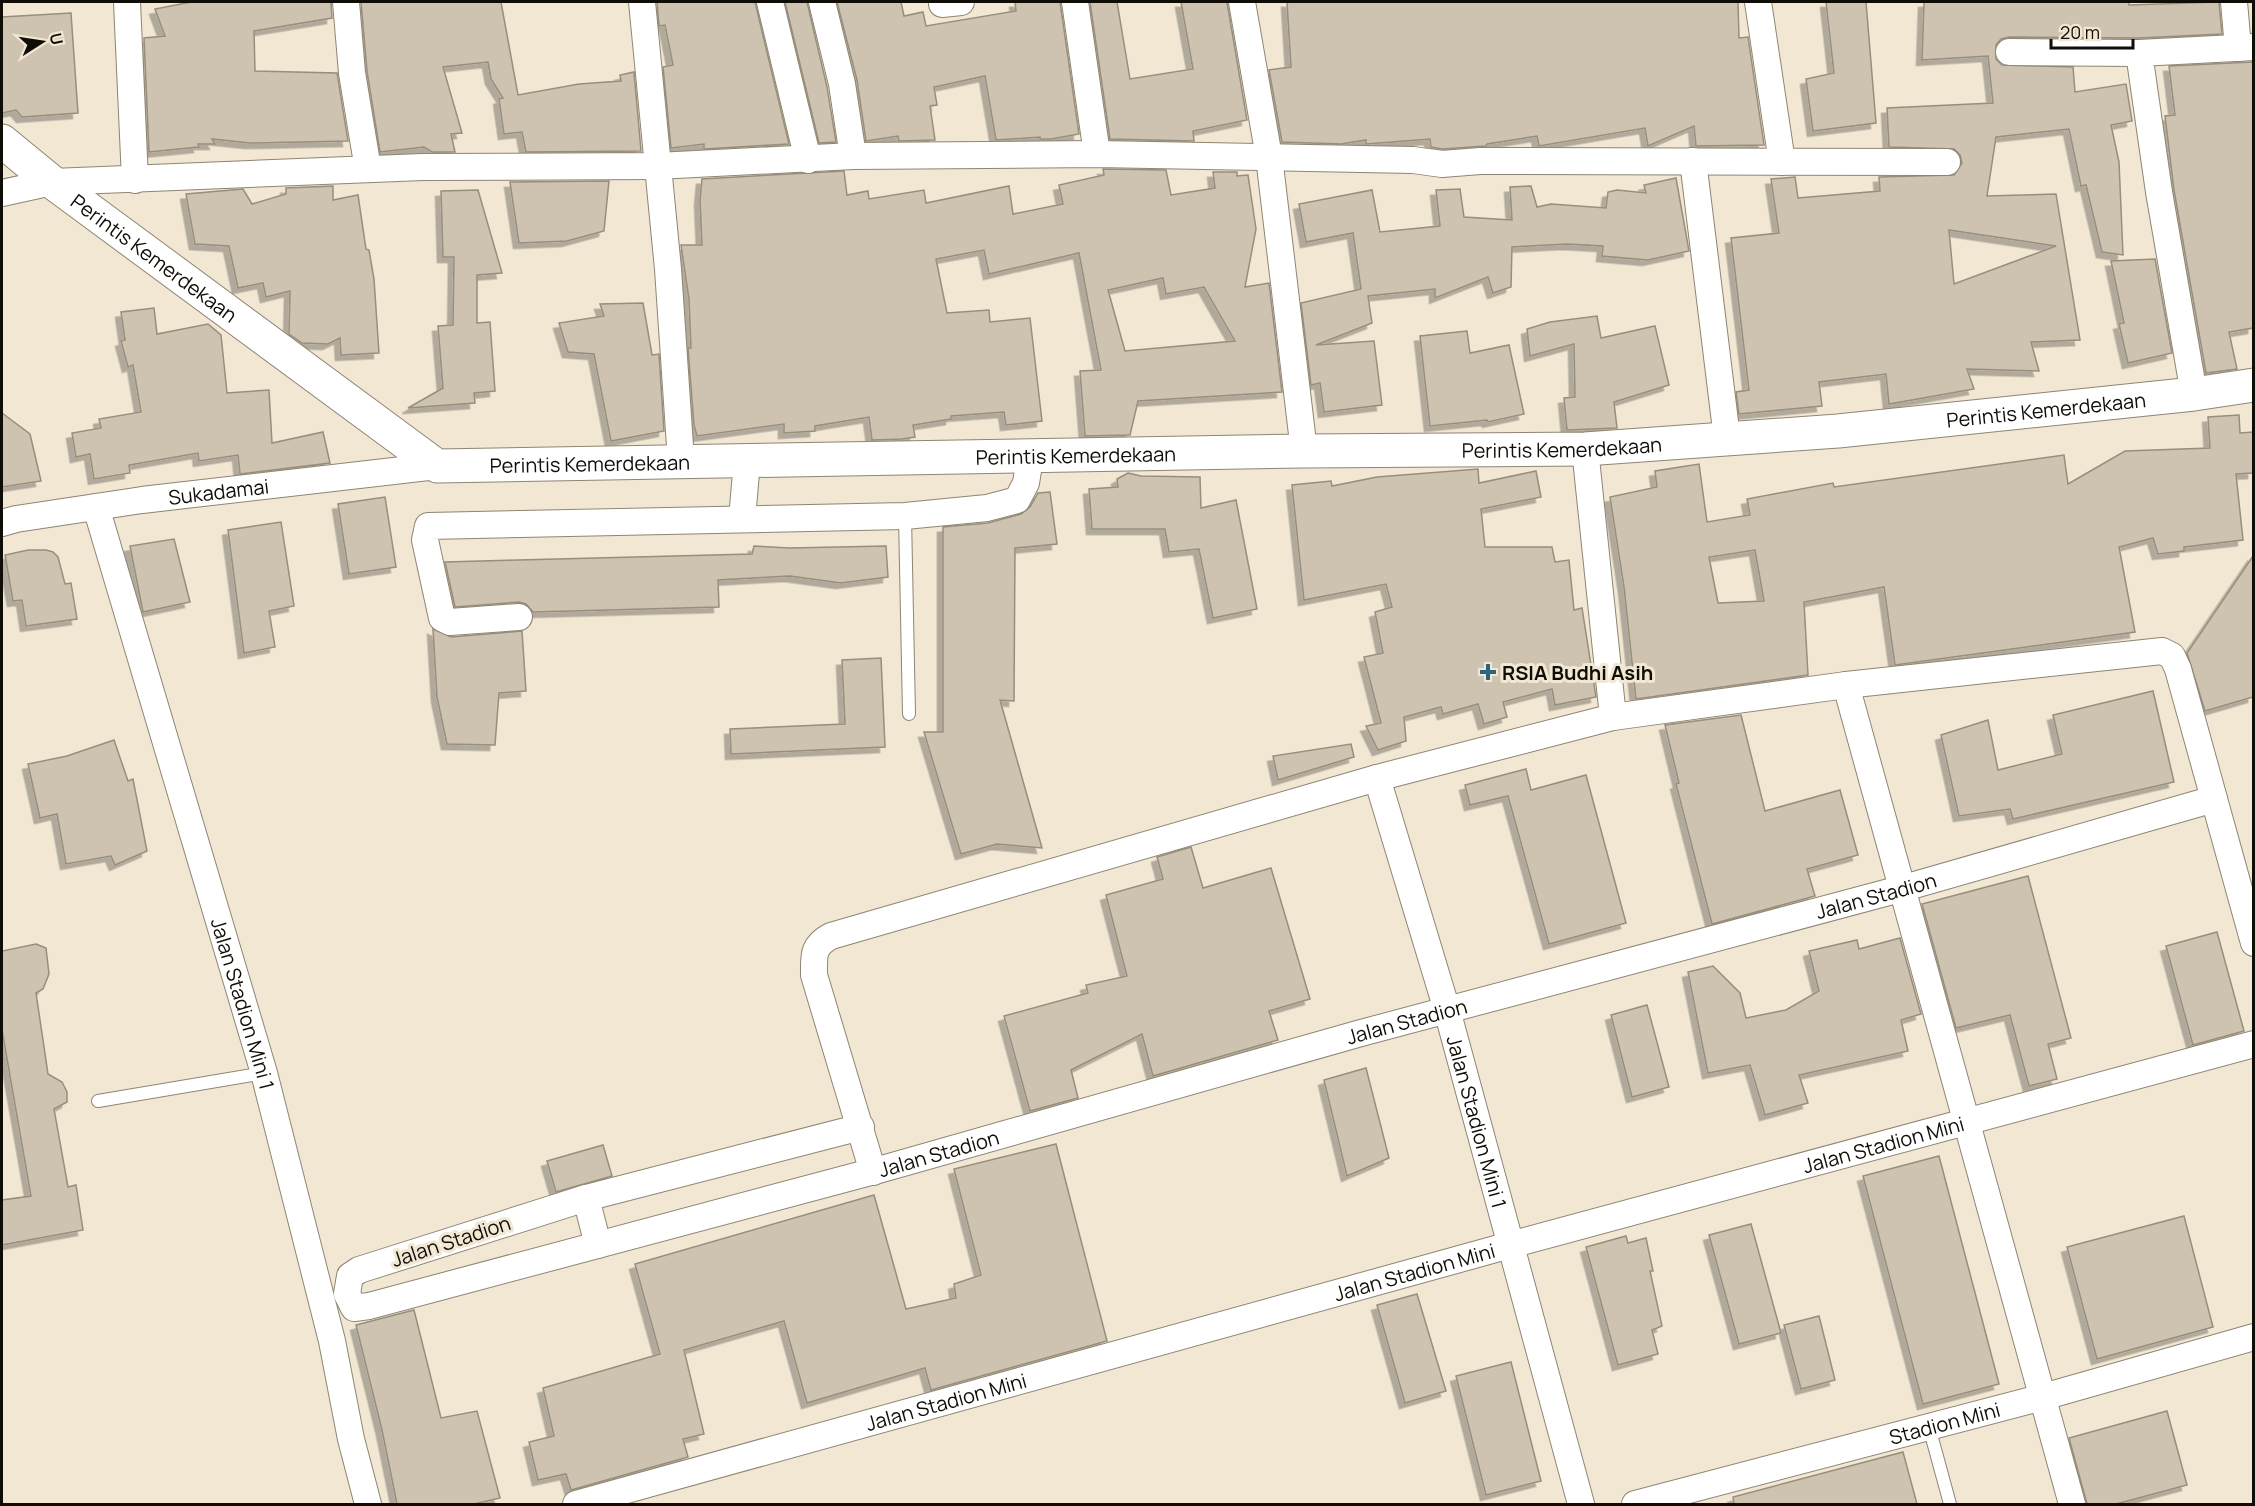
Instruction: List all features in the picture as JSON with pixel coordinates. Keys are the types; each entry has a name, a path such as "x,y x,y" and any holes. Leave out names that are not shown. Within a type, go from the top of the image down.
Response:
{"street":[{"path":"127,2 135,180"},
{"path":"346,2 352,74 368,169"},
{"path":"642,2 677,374 681,461"},
{"path":"770,2 807,160"},
{"path":"822,2 842,84 853,156"},
{"path":"1075,2 1097,154"},
{"path":"1242,2 1269,157 1305,451"},
{"path":"1758,2 1782,162"},
{"path":"2009,52 2139,53 2246,48 2234,2"},
{"path":"2139,53 2159,192 2194,394"},
{"name":"Perintis Kemerdekaan","path":"2,141 52,182 437,466 747,460 1030,458 1305,451 1585,449 1838,430 2194,394 2253,385"},
{"path":"2,193 52,182 368,169 657,166 853,156 1097,154 1413,160 1442,164 1480,161 1947,162"},
{"path":"1693,161 1727,438"},
{"path":"1585,449 1613,717"},
{"path":"519,617 450,622 442,618 425,540 428,526 905,516 987,508 1017,501 1026,483 1030,458"},
{"path":"742,519 747,460"},
{"name":"Sukadamai","path":"2,523 96,507 437,466"},
{"name":"Jalan Stadion Mini 1","path":"96,507 264,1073 332,1341 351,1439 368,1504"},
{"path":"873,1172 814,975 813,951 820,942 831,936 1377,778 1613,717 1846,685 2162,651 2172,656 2178,669 2253,944"},
{"path":"1846,685 1904,888 2072,1504"},
{"name":"Jalan Stadion Mini 1","path":"1377,778 1447,1010 1581,1504"},
{"name":"Jalan Stadion","path":"861,1128 586,1198 359,1270 350,1276 347,1294 354,1308 598,1245 873,1172 1447,1010 1904,888 2214,799"},
{"name":"Jalan Stadion Mini","path":"576,1504 1510,1245 2253,1044"},
{"path":"586,1198 598,1245"},
{"path":"332,1341 354,1308"},
{"name":"Stadion Mini","path":"1635,1504 2043,1397 2253,1337"}],"lane":[{"path":"905,516 909,714"},
{"path":"98,1101 264,1073"},
{"path":"1929,1427 1950,1504"}],"building":[{"path":"191,2 331,2 332,18 254,31 255,71 337,73 348,141 250,143 212,139 215,144 198,144 199,147 149,152 144,38 165,36 155,9"},
{"path":"361,2 501,2 518,95 579,84 621,81 620,75 634,72 641,151 526,152 522,132 504,134 499,99 503,98 491,79 488,62 443,67 462,133 451,134 455,152 432,152 424,147 380,152 367,71"},
{"path":"657,2 755,2 789,144 704,149 704,144 671,148 663,67 673,65 665,25 659,26"},
{"path":"785,2 807,2 827,87 836,142 819,143"},
{"path":"837,2 901,2 904,16 923,12 926,26 1016,11 1015,2 1060,2 1079,134 1051,139 1040,139 1040,137 996,140 985,76 934,87 937,105 930,106 935,140 899,141 898,136 866,141 857,80"},
{"path":"1090,2 1117,2 1130,79 1193,69 1181,2 1227,2 1247,120 1193,131 1194,141 1110,139"},
{"path":"1287,2 1738,2 1739,38 1748,37 1764,145 1696,146 1694,126 1648,146 1645,128 1539,146 1537,136 1486,146 1442,149 1431,147 1430,139 1366,144 1366,140 1341,144 1282,142 1269,70 1291,67"},
{"path":"1826,2 1866,2 1876,123 1813,131 1806,79 1834,73"},
{"path":"1924,2 2129,2 2129,5 2219,2 2222,34 2139,38 2009,37 2001,39 1996,45 1996,59 2002,65 2073,67 2075,92 2126,84 2132,121 2111,125 2119,162 2123,255 2102,252 2086,185 2081,186 2069,129 1996,137 1987,196 2056,194 2080,340 2031,342 2039,371 1967,369 1974,389 1889,404 1886,374 1819,382 1822,406 1739,414 1736,392 1749,390 1731,238 1779,233 1771,179 1795,177 1798,198 1880,191 1879,177 1954,175 1962,163 1960,155 1954,149 1889,147 1887,108 1993,103 1988,56 1922,60","holes":["1949,230 2056,246 1954,284"]},
{"path":"71,13 78,113 22,117 16,110 2,113 2,17"},
{"path":"2253,62 2253,328 2229,332 2237,369 2206,373 2174,190 2165,116 2175,115 2169,66"},
{"path":"1103,169 1166,170 1171,195 1215,188 1213,172 1237,172 1237,176 1248,175 1256,229 1245,287 1269,283 1282,392 1138,401 1130,435 1085,436 1080,371 1101,370 1079,253 989,274 984,250 936,259 947,313 989,310 990,322 1030,318 1042,421 1006,425 1004,412 951,416 951,419 913,425 915,437 902,439 872,440 869,417 815,426 815,431 784,433 784,424 697,436 694,425 688,348 691,348 689,299 681,245 702,245 700,200 702,179 844,171 847,195 868,191 869,199 924,190 926,203 1009,186 1013,214 1063,204 1059,185 1104,175","holes":["1163,278 1166,294 1204,287 1235,341 1125,351 1108,290"]},
{"path":"1676,178 1689,251 1648,260 1602,256 1603,246 1567,244 1512,247 1511,287 1493,293 1488,277 1435,298 1435,289 1368,296 1372,323 1316,345 1374,341 1382,405 1324,412 1320,383 1311,385 1301,303 1361,289 1353,233 1306,242 1299,204 1372,190 1380,232 1440,226 1436,190 1460,189 1464,217 1512,220 1510,187 1531,186 1537,207 1551,204 1606,208 1608,192 1617,190 1646,193 1644,185"},
{"path":"609,181 604,231 567,241 519,243 510,182"},
{"path":"333,186 333,200 358,195 366,249 369,250 374,279 379,353 341,355 340,338 328,344 302,343 289,334 290,291 266,297 263,283 238,288 229,246 195,244 186,194 243,189 252,204 286,194 286,188"},
{"path":"478,190 502,273 477,275 477,323 490,322 495,391 474,393 475,403 408,408 443,388 438,326 453,325 454,257 443,257 441,191"},
{"path":"2155,259 2172,353 2128,363 2119,324 2124,323 2111,261"},
{"path":"643,303 652,355 659,354 664,431 611,441 594,354 568,352 559,323 604,316 600,304"},
{"path":"154,308 157,334 208,324 221,335 227,393 269,390 272,443 323,432 330,463 240,474 238,455 199,461 198,453 129,465 130,473 94,479 90,454 76,457 72,433 101,428 99,419 141,412 133,365 128,367 121,341 125,340 121,312"},
{"path":"1597,316 1601,338 1655,326 1669,385 1614,402 1617,428 1567,430 1564,398 1575,397 1574,344 1530,356 1527,329 1550,322"},
{"path":"1467,331 1470,353 1509,345 1524,414 1488,422 1487,420 1430,426 1420,336"},
{"path":"2,413 30,434 41,481 2,487"},
{"path":"2239,415 2240,433 2253,432 2253,473 2236,474 2243,540 2184,547 2184,551 2158,554 2153,538 2119,547 2135,632 1895,665 1884,587 1804,602 1808,675 1636,699 1624,587 1610,497 1657,487 1655,471 1699,464 1707,522 1750,515 1747,499 1833,483 1834,487 2064,455 2068,484 2125,451 2210,448 2208,417","holes":["1755,550 1764,601 1718,603 1709,557"]},
{"path":"1478,469 1479,483 1536,471 1541,497 1481,509 1485,547 1552,547 1555,562 1569,560 1574,610 1582,608 1596,697 1555,705 1552,689 1503,702 1507,717 1484,724 1478,704 1443,714 1441,707 1404,717 1406,741 1378,750 1366,726 1381,723 1364,657 1383,653 1375,612 1392,607 1386,584 1304,600 1292,485 1331,481 1332,486 1377,477"},
{"path":"1128,473 1141,476 1200,477 1201,508 1236,500 1257,609 1213,618 1199,549 1169,552 1165,529 1092,529 1089,489 1118,487 1117,479"},
{"path":"1050,492 1057,544 1015,548 1014,701 1000,700 1042,848 997,844 961,854 924,732 943,732 943,527 988,523 1021,514 1030,507 1038,493"},
{"path":"385,497 396,567 349,574 338,504"},
{"path":"281,522 294,606 269,611 275,647 244,653 228,530"},
{"path":"174,539 190,602 143,612 130,546"},
{"path":"754,546 789,548 886,546 888,577 841,583 790,576 718,580 719,607 533,612 526,604 519,602 455,607 445,562 752,554"},
{"path":"28,550 46,550 58,557 65,584 71,583 77,619 26,626 22,600 13,601 5,555"},
{"path":"2253,556 2253,697 2205,711 2187,653"},
{"path":"433,629 451,637 522,631 526,691 499,693 495,745 447,744 437,697"},
{"path":"881,658 885,747 731,754 730,729 845,724 842,660"},
{"path":"2153,691 2174,782 2013,819 2010,809 1959,816 1941,735 1988,720 1998,770 2062,754 2053,715"},
{"path":"1741,715 1765,811 1840,790 1858,855 1807,869 1815,896 1712,924 1676,784 1679,783 1665,725"},
{"path":"114,740 128,781 133,779 147,851 115,865 111,856 66,864 57,814 40,818 28,764 67,756"},
{"path":"1351,744 1354,757 1278,780 1273,756"},
{"path":"1526,769 1531,790 1586,775 1626,923 1549,944 1508,796 1470,805 1465,785"},
{"path":"1191,847 1203,888 1271,868 1310,999 1269,1011 1278,1040 1153,1076 1142,1034 1071,1070 1078,1098 1030,1111 1004,1016 1088,993 1086,985 1127,976 1106,895 1163,879 1157,857"},
{"path":"2028,876 2071,1038 2048,1044 2057,1079 2029,1086 2010,1015 1956,1028 1922,904"},
{"path":"2217,932 2244,1031 2193,1045 2166,946"},
{"path":"1900,938 1921,1014 1901,1020 1908,1051 1799,1075 1808,1103 1765,1115 1750,1065 1708,1073 1688,972 1713,966 1740,993 1746,1018 1786,1010 1819,991 1809,951 1857,940 1859,949"},
{"path":"36,944 46,948 49,974 43,989 36,993 48,1074 62,1082 67,1092 67,1102 54,1109 68,1187 76,1185 83,1230 2,1245 2,1200 31,1196 2,1030 2,951"},
{"path":"1647,1005 1669,1087 1632,1097 1611,1015"},
{"path":"1366,1068 1389,1158 1347,1176 1324,1080"},
{"path":"1056,1144 1107,1341 931,1390 925,1368 807,1403 784,1321 684,1350 704,1434 683,1439 688,1457 571,1490 566,1474 538,1480 529,1442 554,1436 543,1388 660,1354 635,1264 874,1195 906,1309 956,1298 954,1284 981,1275 954,1169"},
{"path":"603,1145 612,1176 556,1192 547,1161"},
{"path":"1939,1156 1999,1384 1923,1404 1863,1176"},
{"path":"2184,1216 2213,1327 2097,1359 2067,1247"},
{"path":"1751,1224 1781,1333 1739,1344 1709,1235"},
{"path":"1626,1236 1628,1243 1646,1238 1653,1271 1650,1271 1662,1326 1652,1330 1658,1354 1618,1365 1586,1247"},
{"path":"1417,1294 1446,1391 1405,1403 1377,1305"},
{"path":"414,1310 441,1418 477,1411 500,1498 474,1504 397,1504 382,1430 356,1325"},
{"path":"1819,1316 1835,1380 1801,1389 1784,1325"},
{"path":"1511,1362 1541,1481 1486,1495 1456,1376"},
{"path":"2167,1411 2187,1485 2116,1504 2087,1504 2069,1438"},
{"path":"1903,1452 1917,1504 1734,1504 1733,1497"}],"place":[{"name":"RSIA Budhi Asih","path":"1488,672"}]}
